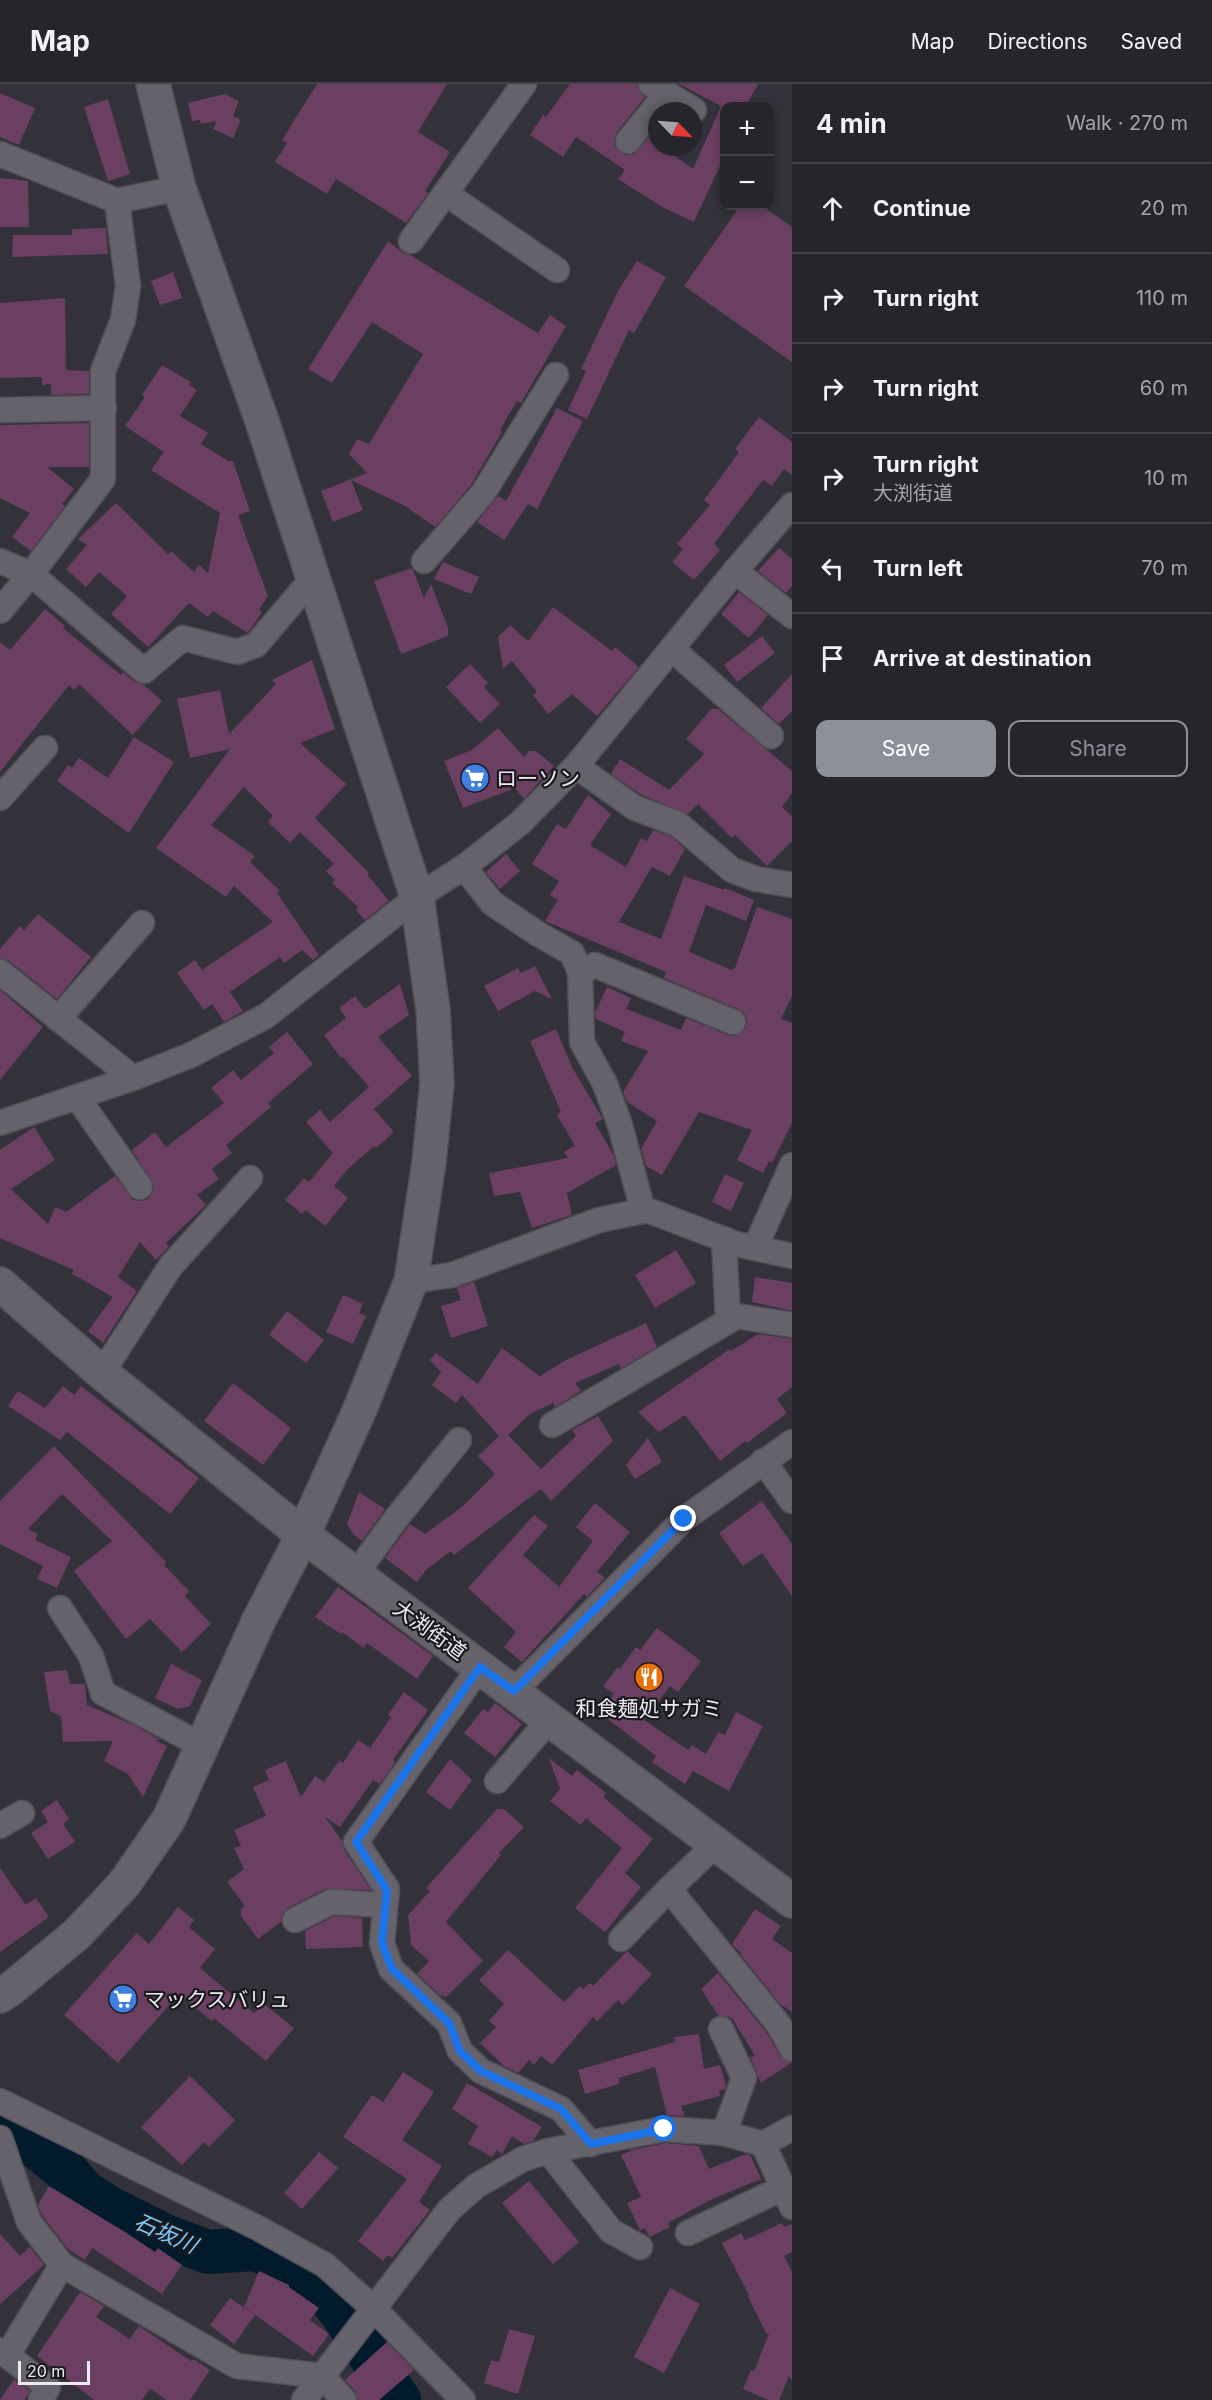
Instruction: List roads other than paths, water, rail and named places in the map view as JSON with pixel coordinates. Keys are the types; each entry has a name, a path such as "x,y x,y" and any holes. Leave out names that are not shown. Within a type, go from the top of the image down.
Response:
{"street":[{"path":"0,1996 77,1934 124,1884 169,1819 360,1409 411,1281 429,1162 437,1083 433,1010 417,897 262,421 179,188 153,84"},
{"path":"411,241 525,84"},
{"path":"628,141 659,89 681,102"},
{"path":"0,154 117,201 179,188"},
{"path":"445,193 557,270"},
{"path":"0,611 32,574 103,479 103,371 123,320 128,286 117,201"},
{"path":"424,561 483,493 556,375"},
{"path":"0,410 104,408"},
{"path":"0,1123 133,1078 190,1055 266,1016 417,897 464,867 520,823 576,766 735,571 792,505"},
{"path":"0,561 32,574 144,671 183,638 237,652 256,645 312,579"},
{"path":"735,571 792,616"},
{"path":"672,649 771,736"},
{"path":"2,792 45,748"},
{"path":"576,766 635,808 678,824 732,870 756,879 792,885"},
{"path":"464,867 492,903 538,934 572,953 580,972 582,1042 605,1084 620,1125 643,1211"},
{"path":"58,1019 142,923"},
{"path":"580,972 595,965 733,1022"},
{"path":"0,972 133,1078"},
{"path":"77,1097 140,1187"},
{"path":"755,1248 792,1165"},
{"path":"102,1373 170,1267 250,1178"},
{"path":"411,1281 452,1275 599,1220 643,1211 650,1211 724,1239 792,1256"},
{"path":"724,1239 728,1321"},
{"name":"大渕街道","path":"0,1284 102,1373 354,1575 514,1691 792,1901"},
{"path":"552,1425 737,1316 792,1325"},
{"path":"354,1575 459,1440"},
{"path":"514,1691 684,1519 792,1442"},
{"path":"763,1461 792,1502"},
{"path":"60,1608 91,1656 103,1693 202,1746"},
{"path":"480,1667 356,1842 387,1890 382,1943 392,1969 449,2023 460,2051 481,2071 561,2109 591,2144"},
{"path":"497,1782 550,1719"},
{"path":"0,1827 22,1813"},
{"path":"621,1939 669,1888 716,1844"},
{"path":"669,1888 779,2025 792,2049"},
{"path":"295,1920 331,1902 385,1905"},
{"path":"721,2029 744,2078 724,2133"},
{"path":"0,2102 258,2228 325,2265 368,2315 463,2400"},
{"path":"304,2400 449,2210 476,2186 523,2158 548,2151 664,2129 724,2133 763,2144 792,2128"},
{"path":"0,2138 6,2179 29,2222 62,2265 237,2366 322,2376 344,2400"},
{"path":"688,2233 787,2198 763,2144"},
{"path":"548,2151 611,2231 640,2247"},
{"path":"41,2400 48,2387 4,2352 62,2265"}],"waterway":[{"name":"石坂川","path":"0,2125 32,2143 67,2172 83,2191 111,2209 163,2235 208,2252 257,2249 297,2270 320,2286 341,2312 399,2400"}],"place":[{"name":"ローソン","path":"475,778"},
{"name":"和食麺処サガミ","path":"649,1677"},
{"name":"マックスバリュ","path":"123,1999"}]}
